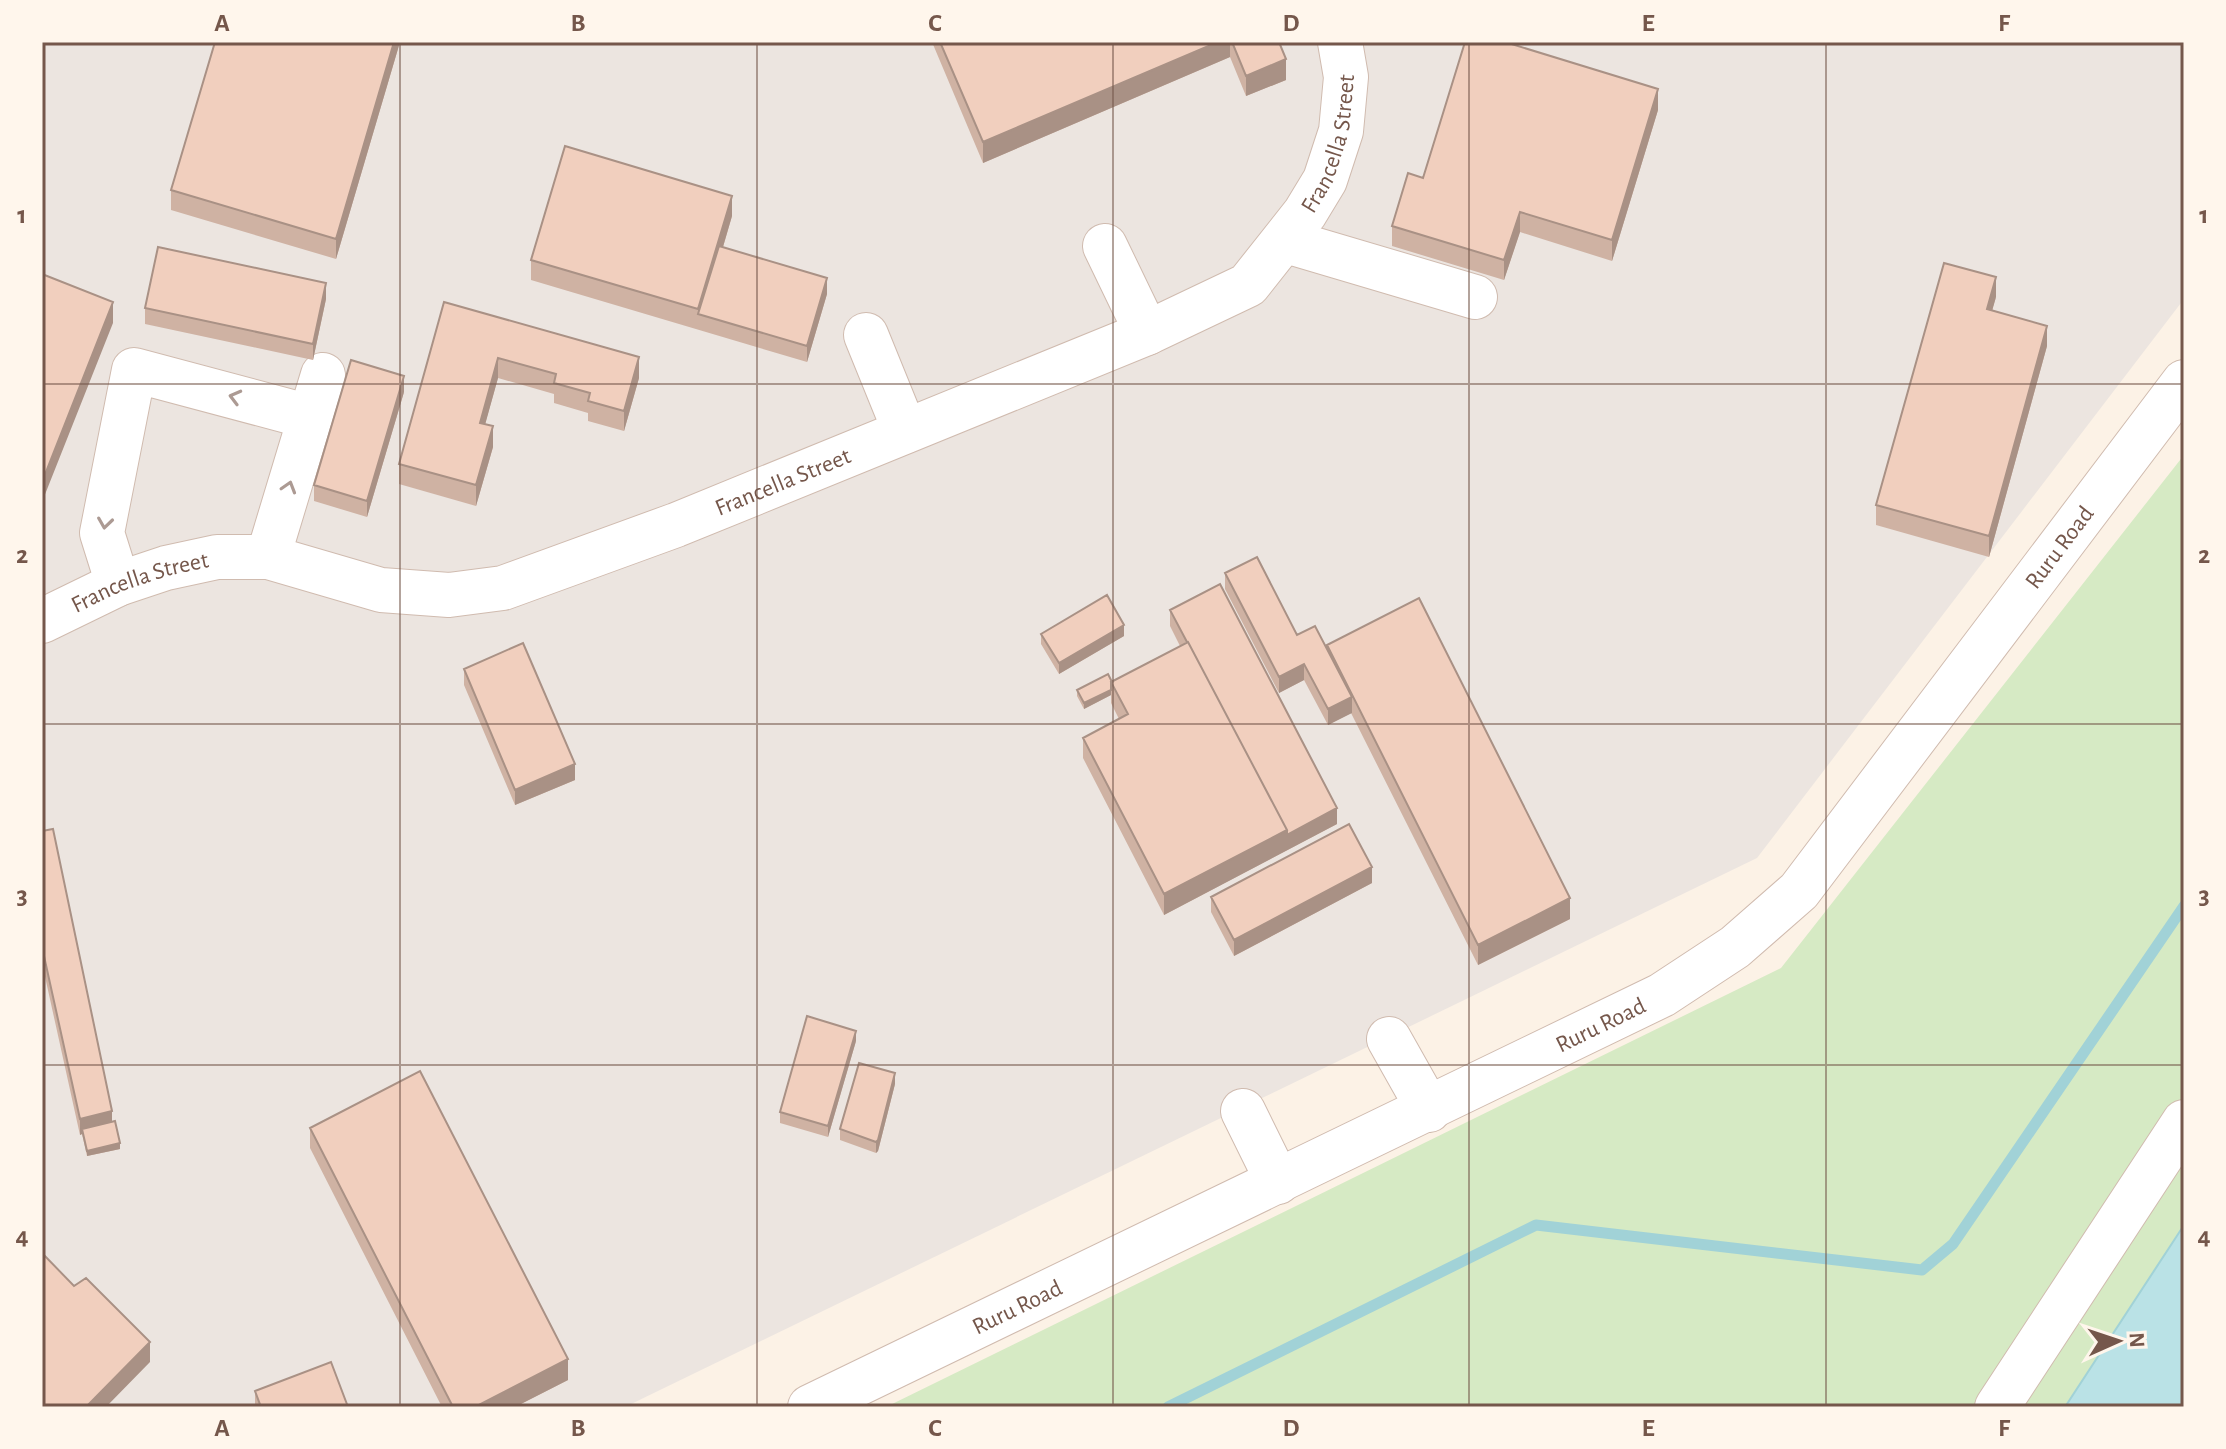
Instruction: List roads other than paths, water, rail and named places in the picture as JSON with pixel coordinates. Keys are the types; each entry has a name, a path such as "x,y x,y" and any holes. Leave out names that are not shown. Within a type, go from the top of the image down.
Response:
{"street":[{"name":"Francella Street","path":"42,621 118,584 166,568 217,557 268,557 381,590 454,579 503,588 670,509 905,431 1147,333 1248,285 1286,241 1325,180 1341,131 1346,77 1340,42"},
{"path":"1286,241 1475,297"},
{"path":"1105,246 1147,333"},
{"path":"866,335 905,431"},
{"path":"118,584 102,533 134,370 310,417"},
{"path":"268,557 323,375"},
{"name":"Ruru Road","path":"810,1407 1662,995 1735,947 1799,891 2184,382"},
{"path":"1389,1039 1429,1110"},
{"path":"1243,1111 1278,1182"},
{"path":"1997,1407 2184,1122"}],"water":[{"path":"2184,1225 2184,1407 2065,1407"}],"waterway":[{"path":"1168,1407 1536,1225 1922,1270 1953,1244 2184,906"}]}
